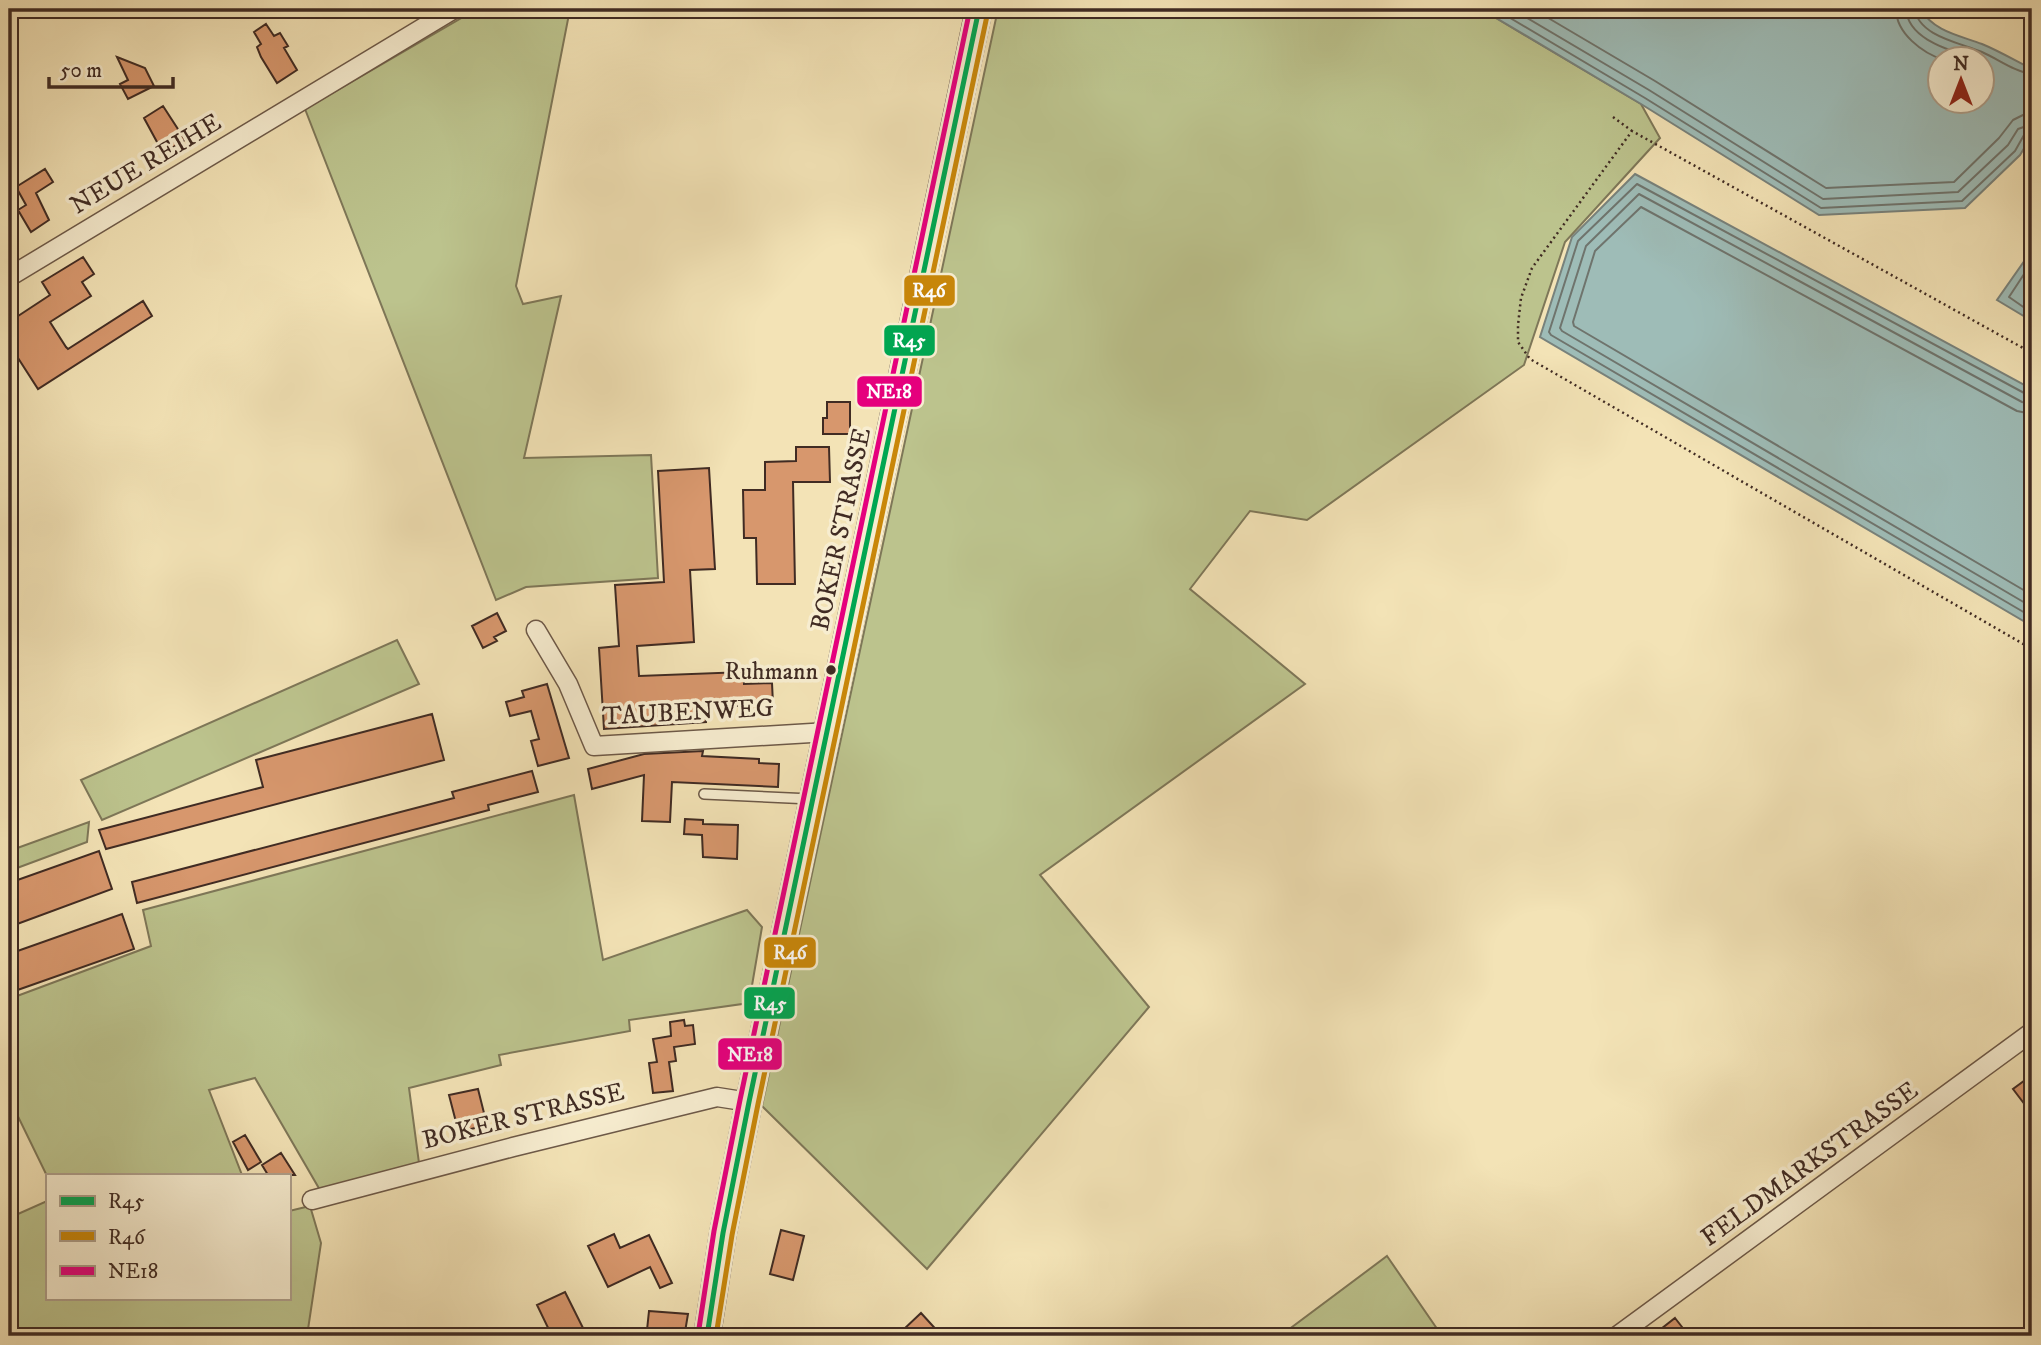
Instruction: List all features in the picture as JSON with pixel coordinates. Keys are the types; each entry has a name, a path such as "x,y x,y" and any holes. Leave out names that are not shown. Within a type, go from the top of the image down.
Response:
{"main road":[{"name":"BOKER STRASSE","path":"706,1336 749,1102 979,9"}],"street":[{"name":"NEUE REIHE","path":"9,277 454,9"},
{"name":"TAUBENWEG","path":"536,630 568,684 594,746 828,732"},
{"name":"FELDMARKSTRASSE","path":"1617,1336 2032,1032"},
{"name":"BOKER STRASSE","path":"312,1200 717,1097 749,1102"}],"lane":[{"path":"704,794 813,799"}],"path":[{"path":"2009,9 2032,23"},
{"path":"1614,117 1632,131 2032,353"},
{"path":"1632,131 1532,268 1521,298 1518,324 1518,342 1530,359 2032,649"}],"green space":[{"path":"477,9 570,9 516,286 523,304 561,296 524,458 651,455 658,578 526,587 496,600 305,109"},
{"path":"998,9 1481,9 1641,104 1660,138 1565,242 1524,365 1307,520 1250,511 1190,589 1305,684 1040,875 1149,1007 927,1269 762,1106"},
{"path":"397,640 419,684 102,820 81,780"},
{"path":"574,795 603,960 747,910 762,927 749,1003 629,1020 630,1031 499,1055 501,1065 409,1088 419,1163 320,1190 255,1078 209,1090 242,1174 46,1174 9,1098 9,999 151,946 143,910"},
{"path":"89,822 87,842 9,871 9,851"},
{"path":"46,1201 46,1300 290,1300 290,1211 310,1206 321,1243 307,1336 9,1336 9,1218"},
{"path":"1387,1256 1442,1336 1280,1336"}],"water":[{"path":"1481,9 1920,9 1940,28 1985,46 1926,46 1926,116 1996,116 1996,51 2032,69 2032,135 2020,155 1965,208 1819,215 1641,104"},
{"path":"1635,174 2032,389 2032,626 1540,337 1572,237"},
{"path":"2032,250 2032,321 1997,300"}],"building":[{"path":"266,24 274,36 280,33 288,46 284,48 297,70 277,83 261,57 257,47 261,44 254,32"},
{"path":"117,57 145,68 154,86 128,99 120,84 128,80"},
{"path":"163,106 185,140 163,153 144,118"},
{"path":"45,169 53,182 36,193 49,220 31,232 18,210 26,205 16,187"},
{"path":"83,257 94,274 82,282 91,296 50,322 68,349 143,301 152,316 38,389 9,344 9,322 50,295 42,282"},
{"path":"827,402 850,402 850,434 823,434"},
{"path":"796,447 829,447 830,482 793,482 795,584 757,584 756,538 744,538 743,490 765,490 765,462 796,461"},
{"path":"709,468 715,569 690,570 694,642 637,646 639,676 744,672 744,684 772,683 773,704 760,704 760,710 743,711 742,706 705,706 706,722 604,729 599,648 619,646 615,585 664,582 658,471"},
{"path":"497,613 506,631 494,637 497,641 483,648 472,626"},
{"path":"547,684 569,758 538,766 531,741 539,739 531,711 510,716 506,702 524,697 522,691"},
{"path":"432,714 444,760 106,849 99,830 263,787 256,760"},
{"path":"703,751 702,756 759,759 759,763 779,764 778,787 672,782 670,822 642,821 644,775 592,789 588,769 644,754"},
{"path":"532,771 538,792 488,805 489,810 137,903 132,882 454,798 452,792"},
{"path":"685,819 703,820 703,824 738,825 737,859 703,857 702,835 684,834"},
{"path":"99,851 112,889 9,927 9,883"},
{"path":"122,914 134,949 9,993 9,954"},
{"path":"684,1020 685,1026 693,1025 695,1044 674,1047 676,1061 669,1062 673,1091 653,1093 649,1063 657,1062 653,1039 671,1036 670,1022"},
{"path":"2032,1075 2032,1114 2013,1089"},
{"path":"478,1089 487,1125 463,1131 461,1121 456,1122 449,1095"},
{"path":"245,1135 261,1162 248,1170 233,1142"},
{"path":"281,1153 295,1175 267,1174 262,1165"},
{"path":"781,1230 804,1236 793,1280 770,1274"},
{"path":"614,1234 620,1248 649,1235 672,1283 660,1288 650,1267 608,1287 588,1246"},
{"path":"565,1292 587,1336 552,1336 537,1305"},
{"path":"649,1311 688,1314 685,1332 647,1330"},
{"path":"921,1313 942,1336 910,1336 904,1329"},
{"path":"1675,1318 1689,1336 1652,1336"}],"transit line":[{"name":"NE18","path":"698,1335 714,1231 740,1100 970,9"},
{"name":"R45","path":"707,1336 723,1233 749,1102 979,9"},
{"name":"R46","path":"716,1336 732,1235 758,1104 988,11"}],"place":[{"name":"Ruhmann","path":"831,670"}]}
